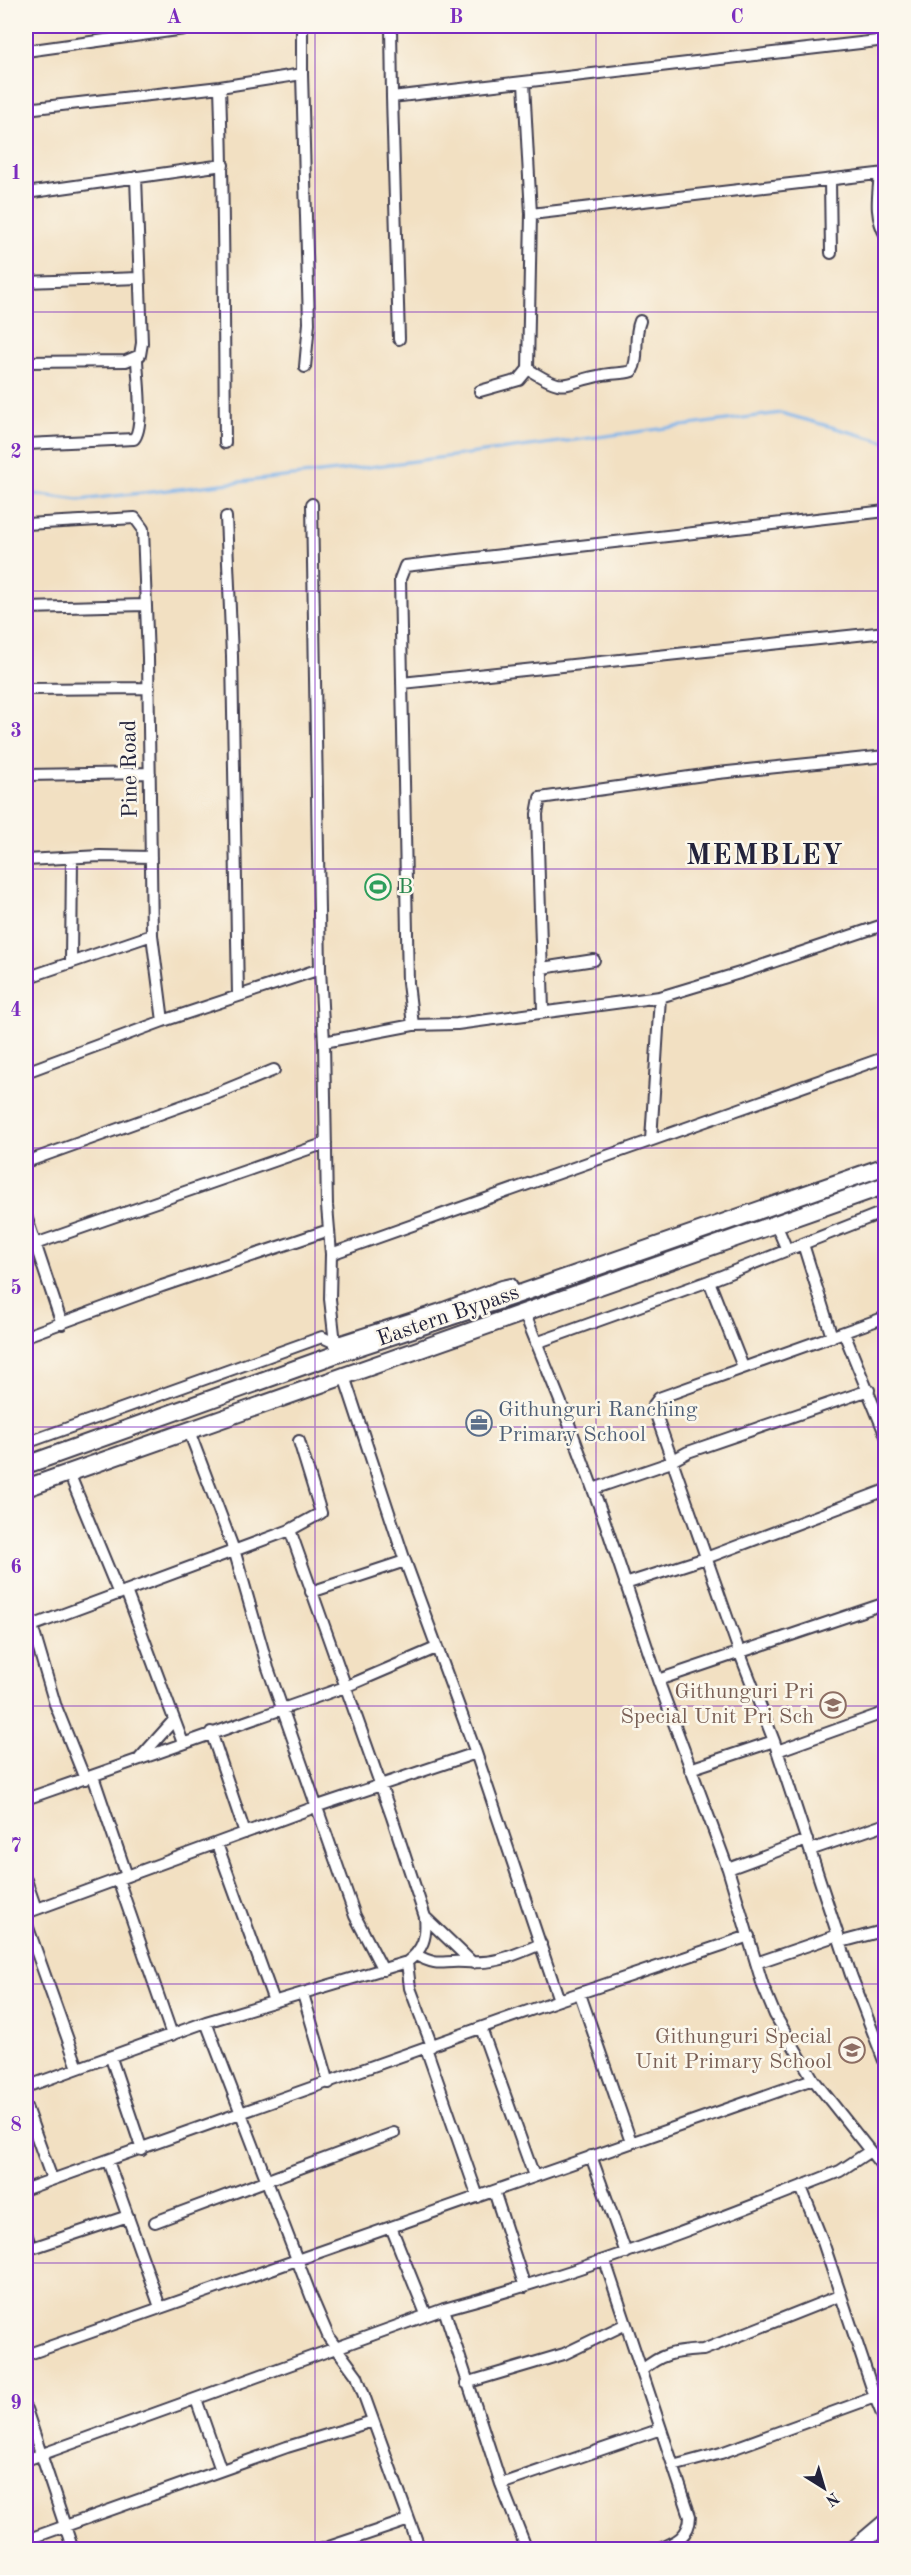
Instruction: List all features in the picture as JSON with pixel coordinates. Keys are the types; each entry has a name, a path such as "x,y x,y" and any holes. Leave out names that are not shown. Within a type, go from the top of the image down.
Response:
{"main road":[{"name":"Eastern Bypass","path":"26,1465 204,1402 336,1348 399,1334 885,1166"},
{"name":"Eastern Bypass","path":"26,1488 885,1185"},
{"path":"399,1334 405,1355"},
{"path":"853,2550 885,2522"}],"street":[{"path":"26,51 206,26"},
{"path":"302,26 309,323 305,367"},
{"path":"391,26 399,339"},
{"path":"392,97 885,40"},
{"path":"26,110 220,87 302,74"},
{"path":"480,391 519,380 528,369 531,214 524,83"},
{"path":"220,87 223,165 225,443"},
{"path":"26,193 223,165"},
{"path":"531,214 883,174 877,203 879,225 885,236"},
{"path":"26,444 134,439 138,432 137,358 142,343 136,177"},
{"path":"830,180 831,253"},
{"path":"26,282 139,278"},
{"path":"528,369 559,386 600,375 627,373 632,370 636,361 634,338 640,321"},
{"path":"26,362 126,361 137,358"},
{"path":"312,504 320,969 331,1254 330,1299 336,1348"},
{"path":"413,1025 408,983 400,579 405,566 885,511"},
{"path":"226,516 232,656 238,995"},
{"name":"Pine Road","path":"26,524 135,518 143,529 149,688 152,935 163,1021"},
{"path":"26,608 145,605"},
{"path":"402,683 885,632"},
{"path":"27,689 149,688"},
{"path":"543,1011 537,814 540,798 718,773 885,756"},
{"path":"26,776 150,773"},
{"path":"26,860 151,857"},
{"path":"71,963 72,858"},
{"path":"324,1042 413,1025 457,1024 660,997 743,972 885,924"},
{"path":"26,978 152,935"},
{"path":"542,968 594,960"},
{"path":"26,1072 163,1021 320,969"},
{"path":"651,1140 660,997"},
{"path":"331,1254 885,1057"},
{"path":"26,1162 218,1093 274,1070"},
{"path":"35,1244 326,1143"},
{"path":"536,1343 709,1281 885,1211"},
{"path":"26,1216 62,1324"},
{"path":"776,1224 787,1250"},
{"path":"26,1336 162,1286 329,1230"},
{"path":"803,1244 832,1337"},
{"path":"709,1281 743,1367"},
{"path":"336,1348 502,1286 511,1284 516,1295"},
{"path":"524,1312 593,1489 658,1680 728,1869 756,1963 775,2015 813,2079 877,2156 885,2171"},
{"path":"885,1317 659,1398 653,1403 739,1651 775,1746 839,1939 882,2046 885,2066"},
{"path":"844,1333 885,1436"},
{"path":"26,1443 321,1337 336,1348"},
{"path":"344,1376 405,1561 476,1753 559,2000"},
{"path":"198,1382 204,1402"},
{"path":"593,1489 868,1390"},
{"path":"189,1431 235,1553 282,1708 356,1917 383,1970"},
{"path":"172,2035 89,1778 55,1704 29,1627 235,1553 321,1514 299,1441"},
{"path":"69,1473 122,1592 183,1743"},
{"path":"625,1584 706,1557 885,1490"},
{"path":"290,1530 381,1785 425,1917 425,1938 411,1959 410,1988 478,2197"},
{"path":"311,1592 405,1561"},
{"path":"658,1680 885,1603"},
{"path":"26,1799 211,1732 345,1687 436,1648"},
{"path":"690,1769 885,1712"},
{"path":"139,1759 174,1720"},
{"path":"211,1732 245,1833"},
{"path":"26,1880 31,1911 318,1806 476,1753"},
{"path":"728,1869 885,1824"},
{"path":"217,1844 274,2001"},
{"path":"425,1917 473,1963"},
{"path":"26,1922 78,2068"},
{"path":"756,1963 839,1939 885,1930"},
{"path":"26,2189 142,2150 559,2000 748,1936"},
{"path":"26,2087 206,2022 383,1970 411,1959 436,1965 500,1961 541,1944"},
{"path":"303,1994 329,2083"},
{"path":"580,1994 631,2142"},
{"path":"206,2022 219,2051 265,2182 329,2338 352,2366 420,2550"},
{"path":"481,2028 534,2176"},
{"path":"111,2058 142,2150"},
{"path":"26,2355 813,2079"},
{"path":"26,2107 52,2179"},
{"path":"155,2222 394,2133"},
{"path":"591,2156 626,2253"},
{"path":"26,2460 337,2349 426,2314 525,2288 605,2261 877,2156"},
{"path":"108,2160 160,2307"},
{"path":"801,2187 823,2242 839,2296 875,2397 883,2409 885,2424"},
{"path":"494,2191 525,2288"},
{"path":"26,2232 28,2249 128,2216"},
{"path":"391,2227 426,2314"},
{"path":"605,2261 690,2516 690,2526 680,2539 657,2550"},
{"path":"641,2371 661,2356 686,2350 703,2350 839,2296"},
{"path":"444,2308 466,2383 527,2550"},
{"path":"466,2383 564,2354 626,2324"},
{"path":"673,2466 722,2452 875,2397"},
{"path":"196,2399 221,2470"},
{"path":"26,2409 73,2550"},
{"path":"26,2540 221,2470 373,2421"},
{"path":"501,2484 661,2429"},
{"path":"26,2446 36,2441"},
{"path":"320,2550 409,2520"}],"waterway":[{"path":"26,493 79,500 346,470 781,413 886,442"}],"place":[{"name":"B","path":"378,887"},
{"name":"Githunguri Ranching Primary School","path":"479,1423"},
{"name":"Githunguri Pri Special Unit Pri Sch","path":"833,1705"},
{"name":"Githunguri Special Unit Primary School","path":"852,2050"}],"district":[{"name":"MEMBLEY","path":"765,857"}]}
